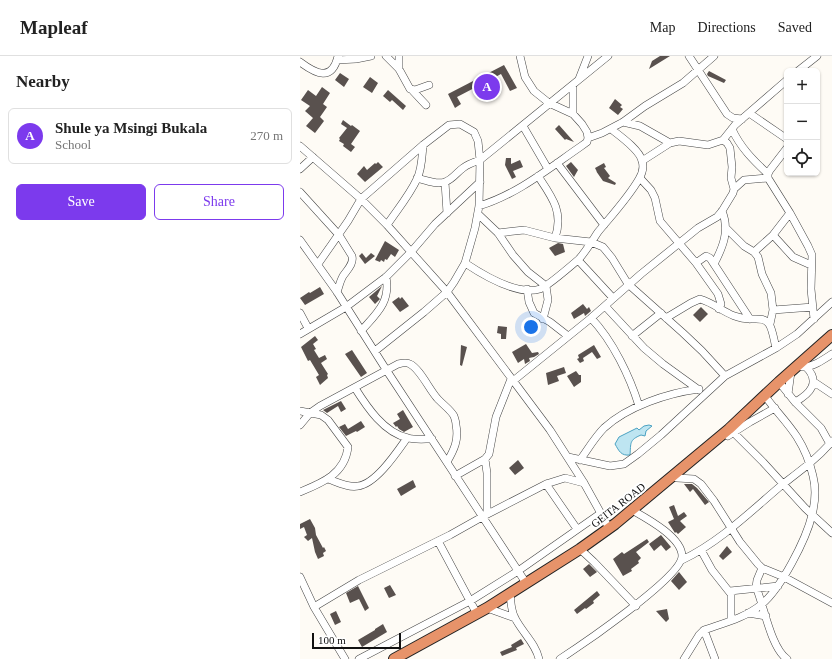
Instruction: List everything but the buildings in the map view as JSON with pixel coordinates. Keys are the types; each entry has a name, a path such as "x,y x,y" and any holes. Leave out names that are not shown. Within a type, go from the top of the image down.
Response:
{"highway":[{"name":"GEITA ROAD","path":"394,659 477,614 510,594 580,549 634,511 731,430 779,382 798,369 832,336"}],"street":[{"path":"300,62 318,74 327,73 334,67 338,58 356,59 371,56"},
{"path":"386,56 399,69 408,87 426,105"},
{"path":"399,56 399,69"},
{"path":"520,56 525,77 534,91 549,103 573,114 582,124 587,132 588,138"},
{"path":"573,114 576,83 588,56"},
{"path":"417,178 445,182 463,167 480,160 608,56"},
{"path":"689,56 726,114 733,118 742,119"},
{"path":"479,206 506,196 584,144 588,138 611,129 623,122 645,106 682,83 714,56"},
{"path":"801,68 814,57"},
{"path":"642,161 670,143 679,141 708,145 723,140 742,119 784,83"},
{"path":"412,90 429,85"},
{"path":"749,113 784,137"},
{"path":"623,122 640,126 670,143"},
{"path":"318,264 339,235 361,199 424,145 449,125 460,124 474,132 478,141 480,160 479,206 465,262 447,292 375,351"},
{"path":"523,126 548,169"},
{"path":"465,262 486,276 508,286 535,290 546,286 578,260 640,178 643,169 642,161 639,155 611,129"},
{"path":"732,129 738,142 746,153 768,176 790,213 812,255 810,290 814,319"},
{"path":"723,140 730,148 732,167 731,178 734,188"},
{"path":"387,225 417,178 421,166 424,145"},
{"path":"300,146 361,199 387,225 447,292 550,430 584,483 609,528"},
{"path":"455,476 485,459 491,448 496,417 512,380 564,337 591,318 628,284 698,228 722,212 734,188 744,180 768,176 784,152"},
{"path":"300,169 313,157"},
{"path":"557,163 604,225"},
{"path":"538,176 547,189 558,214 559,228 555,238"},
{"path":"640,178 651,190 655,198 660,221 696,263 718,294 721,304 719,309"},
{"path":"445,182 447,213"},
{"path":"300,334 346,307 386,277 411,252 435,224 480,182"},
{"path":"300,192 339,235 350,251 353,259 337,292"},
{"path":"714,264 722,246 726,228 722,212"},
{"path":"754,252 773,235 790,213"},
{"path":"478,214 498,233 520,264 546,286 548,300 543,319"},
{"path":"726,228 744,246 754,252 758,257 762,274 771,293 773,310 770,324 776,348"},
{"path":"498,233 524,230 555,238 591,242 600,245 607,250 628,284 702,351 725,376"},
{"path":"773,235 793,257 811,265"},
{"path":"300,240 337,292 455,476 484,516 526,583"},
{"path":"696,263 708,256 750,319"},
{"path":"578,260 613,298"},
{"path":"361,330 373,317 385,299 388,291 386,277"},
{"path":"527,289 531,310 564,337"},
{"path":"632,336 663,316 700,299 738,318 761,319 766,320 770,324"},
{"path":"568,457 610,466 624,464 662,435 702,391 725,376 776,348 797,334 832,302"},
{"path":"605,306 644,348 663,364 702,391"},
{"path":"773,310 813,307"},
{"path":"300,313 308,328"},
{"path":"591,318 603,333 624,366 639,406"},
{"path":"798,369 818,363 832,354"},
{"path":"300,425 310,413 336,397 398,364 411,364 436,397 454,416 457,439 456,445 447,462"},
{"path":"795,402 806,396 814,382 814,376 798,369"},
{"path":"788,394 798,369"},
{"path":"561,659 636,606 661,583 682,560 701,550 757,508 809,464 831,443 821,428 795,402 779,382"},
{"path":"814,382 832,394"},
{"path":"355,388 365,405 376,418 395,432 407,438 432,439"},
{"path":"580,460 597,436 617,418 639,406 664,397 688,391 702,391"},
{"path":"684,659 701,632 748,613 762,603 778,586 784,578 804,536 812,515 815,490 809,464 797,437 765,396"},
{"path":"682,560 682,554 679,547 670,535 661,527 634,511 677,478 731,430 774,408"},
{"path":"300,411 321,415 328,420 348,447 344,462 340,469 328,479 300,492"},
{"path":"731,430 812,515 832,533"},
{"path":"328,479 354,486 365,484 380,473 407,438"},
{"path":"484,516 487,477 485,459"},
{"path":"314,606 359,580 438,541 546,484 565,478 584,483"},
{"path":"677,478 694,479 701,484 751,558 762,568 832,603"},
{"path":"546,484 577,529"},
{"path":"359,659 470,601 493,585 518,571 601,513"},
{"path":"438,541 477,614"},
{"path":"580,549 636,606"},
{"path":"701,550 712,570 730,591 732,599 731,620"},
{"path":"762,568 756,587 775,642 788,659"},
{"path":"300,577 314,606 345,659"},
{"path":"730,591 756,587 778,586"},
{"path":"510,594 511,607 515,618 536,651 539,659"},
{"path":"487,608 515,618"},
{"path":"748,613 766,616"},
{"path":"704,630 715,659"}],"water":[{"path":"644,426 652,426 646,431 645,436 641,435 631,442 630,455 624,455 618,449 615,444 619,437 637,428 639,430"}],"place":[{"name":"Shule ya Msingi Bukala","path":"487,87"}]}
